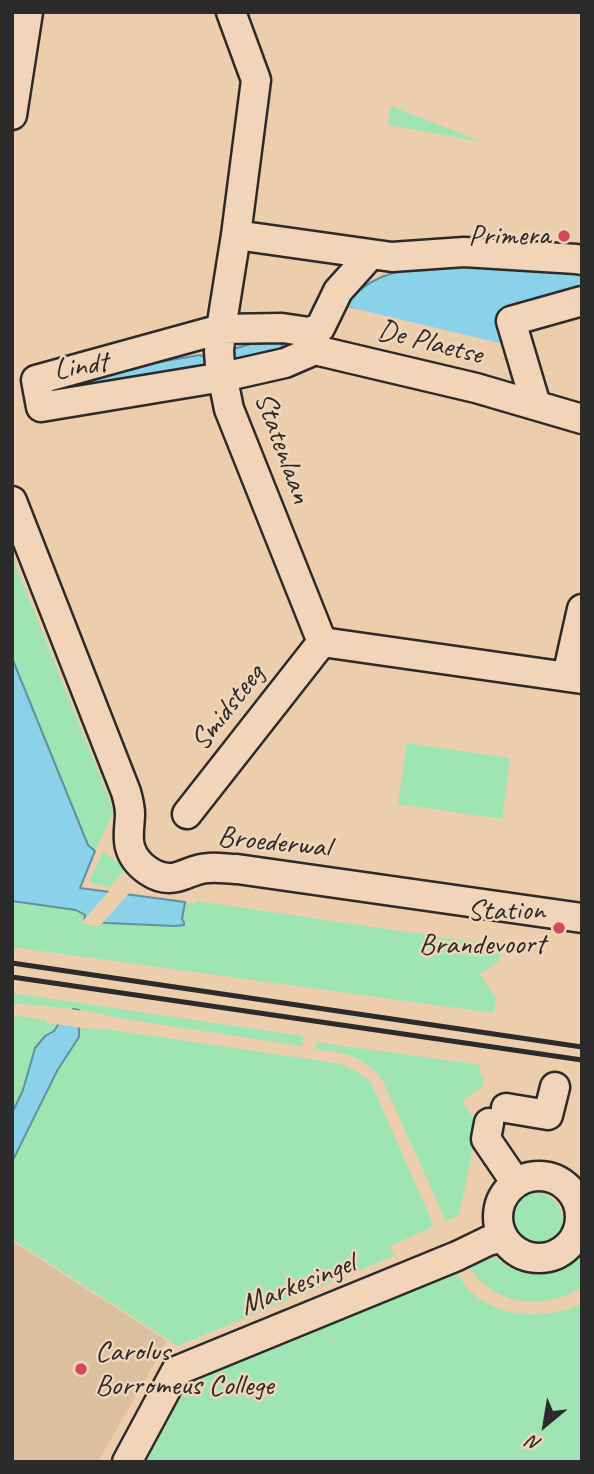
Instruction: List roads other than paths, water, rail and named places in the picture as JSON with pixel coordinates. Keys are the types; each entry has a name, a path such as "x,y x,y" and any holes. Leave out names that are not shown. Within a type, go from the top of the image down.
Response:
{"street":[{"path":"12,115 28,12"},
{"name":"Statenlaan","path":"231,12 256,80 221,356 229,409 322,642"},
{"path":"236,234 392,257 464,252 580,254"},
{"name":"De Plaetse","path":"221,356 285,363 308,343 320,328 338,291 365,261 367,254"},
{"name":"De Plaetse","path":"536,405 512,321 582,301"},
{"name":"De Plaetse","path":"221,356 282,328 315,350 476,388 582,419"},
{"name":"Lindt","path":"221,356 41,407 36,380 221,356"},
{"name":"Broederwal","path":"12,501 126,792 130,811 129,845 137,862 143,867 156,875 174,878 209,867 237,869 582,918"},
{"path":"322,642 574,677 582,609"},
{"name":"Smidsteeg","path":"187,814 322,642"},
{"path":"516,1183 486,1139 497,1116 548,1115 555,1087"},
{"path":"536,1176 547,1177 567,1187 580,1208 576,1236 568,1247 557,1255 544,1259 530,1258 508,1246 497,1221 502,1197 516,1183 536,1176"},
{"name":"Markesingel","path":"127,1462 176,1371 503,1237"}],"water":[{"path":"432,264 582,273 582,291 500,313 512,360 344,306 363,287 383,276"},
{"path":"280,336 284,356 47,402 43,382 202,356"},
{"path":"12,658 88,845 95,851 80,888 185,902 182,919 184,925 84,922 85,915 76,910 12,901"},
{"path":"73,1009 79,1010 79,1037 57,1071 12,1162 12,1113 23,1090 35,1048"}],"railway":[{"path":"12,963 582,1047"},
{"path":"12,977 582,1060"}],"place":[{"name":"Primera","path":"564,236"},
{"name":"Station Brandevoort","path":"559,928"},
{"name":"Carolus Borromeus College","path":"81,1369"}]}
